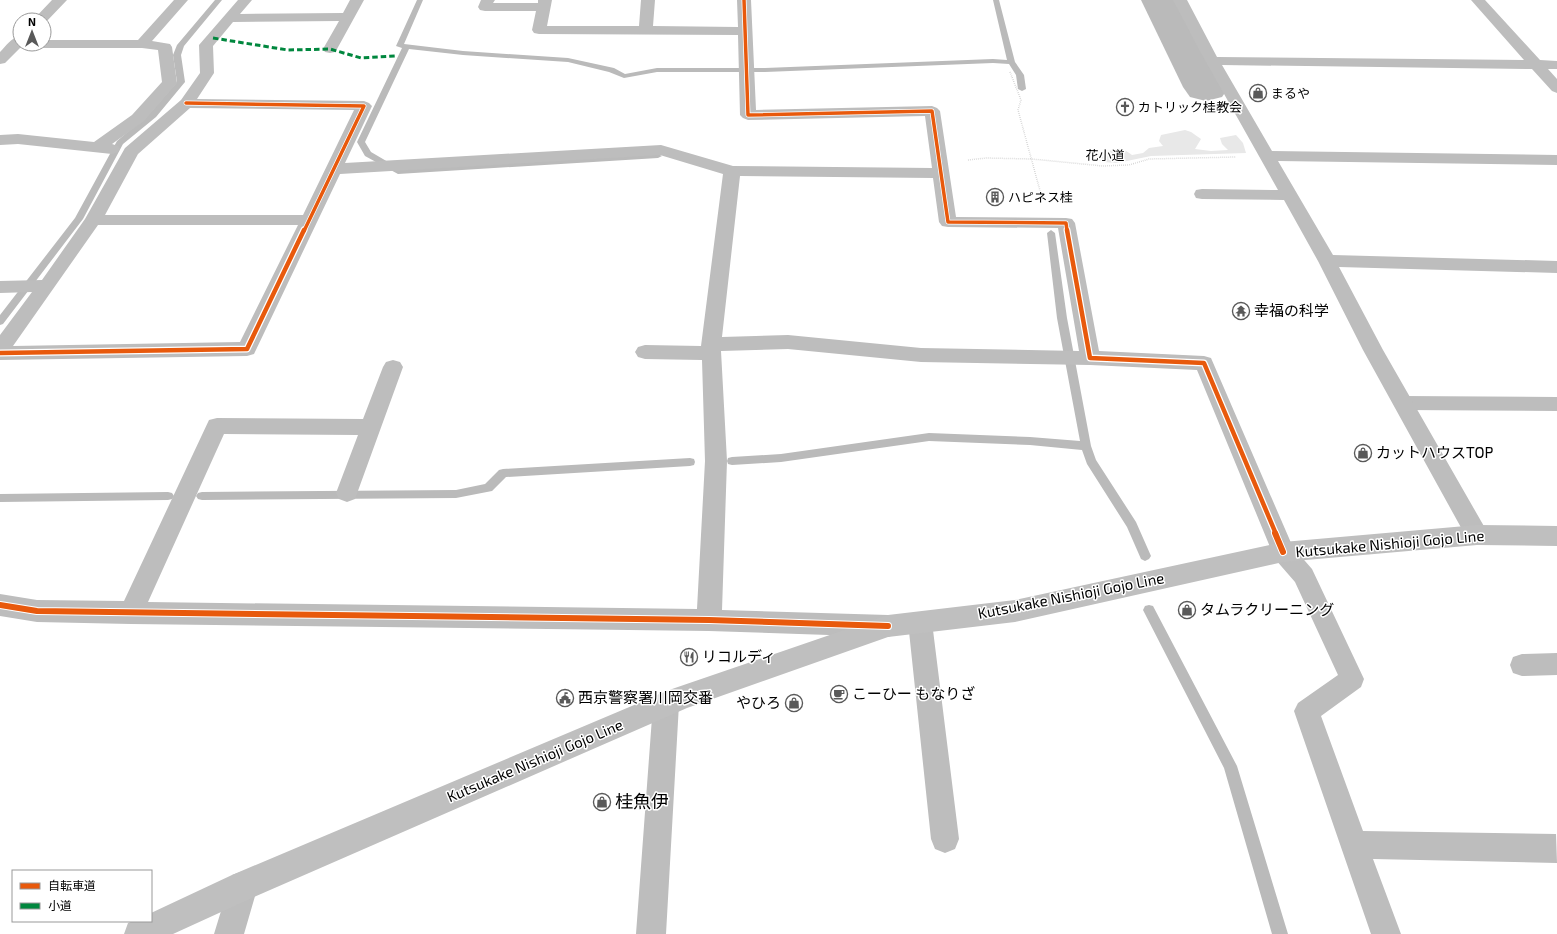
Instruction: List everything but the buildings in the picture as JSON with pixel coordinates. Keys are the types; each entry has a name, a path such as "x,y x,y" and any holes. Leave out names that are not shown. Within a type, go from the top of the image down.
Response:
{"main road":[{"name":"Kutsukake Nishioji Gojo Line","path":"139,934 243,886 666,704 888,626 1015,611 1283,552 1477,535 1557,536"}],"street":[{"path":"48,12 60,0"},
{"path":"142,44 181,0"},
{"path":"0,140 18,139 116,149 186,103 207,73 206,45 231,18 245,0"},
{"path":"330,49 357,0"},
{"path":"488,0 485,7 544,3 539,30 744,31"},
{"path":"646,30 648,0"},
{"path":"744,0 748,115 932,111 948,222 1066,223 1075,357"},
{"path":"1180,0 1327,261 1403,403 1477,535"},
{"path":"1478,0 1557,88"},
{"path":"231,18 348,17"},
{"path":"0,349 93,220 116,149 138,118 170,83 165,46 142,44 52,43"},
{"path":"0,60 12,48"},
{"path":"1214,61 1557,65"},
{"path":"0,353 247,348 364,106 186,103"},
{"path":"334,169 661,150 732,171 941,168"},
{"path":"1268,156 1557,160"},
{"path":"709,620 716,461 711,349 732,171"},
{"path":"1202,194 1290,195"},
{"path":"93,220 309,220"},
{"path":"1327,261 1557,267"},
{"path":"0,286 44,286"},
{"path":"645,352 711,349 788,342 921,355 1075,357 1204,363 1283,552"},
{"path":"347,492 393,366"},
{"path":"131,612 217,426 371,426"},
{"path":"0,604 37,611 709,620 888,626"},
{"path":"651,934 666,704"},
{"path":"230,934 243,886"}],"lane":[{"path":"1403,403 1557,404"},
{"path":"1283,552 1304,576 1352,679 1307,712 1386,934"},
{"path":"920,622 945,839"},
{"path":"1522,664 1557,664"},
{"path":"1354,844 1557,849"}],"path":[{"path":"1010,72 1021,100 1018,110 1049,223"}],"shaded area":[{"path":"1185,130 1201,139 1195,149 1211,151 1228,150 1222,144 1220,138 1236,135 1243,143 1246,153 1151,156 1117,163 1103,162 1099,160 1114,149 1122,150 1132,155 1143,153 1149,148 1163,146 1159,141 1161,135"}],"waterway":[{"path":"0,322 79,219 120,143 153,115 181,82 177,55 181,45 219,0"},
{"path":"420,0 400,46 463,53 568,60 611,70 624,76 657,70 765,70 993,61 1011,62"},
{"path":"996,0 1011,62"},
{"path":"1161,0 1206,87"},
{"path":"406,48 361,142 368,154 398,172 658,156"},
{"path":"1011,62 1020,75 1022,89"},
{"path":"1051,233 1062,318 1086,446"},
{"path":"732,461 781,458 929,437 1030,441 1086,446"},
{"path":"1086,446 1091,461 1132,525 1145,556"},
{"path":"202,496 456,494 488,488 503,473 690,462"},
{"path":"0,498 168,496"},
{"path":"1149,610 1230,766 1280,934"}],"marked path":[{"path":"213,38 288,50 330,49 361,58 395,56"}],"cycle path":[{"path":"744,0 748,115 932,111 948,222 1066,223 1090,358 1204,363 1283,552"},
{"path":"0,353 247,349 364,106 186,103"},
{"path":"0,605 37,611 709,620 888,626"}],"place":[{"name":"まるや","path":"1258,93"},
{"name":"カトリック桂教会","path":"1125,107"},
{"name":"ハピネス桂","path":"995,197"},
{"name":"幸福の科学","path":"1241,311"},
{"name":"カットハウスTOP","path":"1363,453"},
{"name":"タムラクリーニング","path":"1187,610"},
{"name":"リコルディ","path":"689,657"},
{"name":"こーひー もなりざ","path":"839,694"},
{"name":"西京警察署川岡交番","path":"565,698"},
{"name":"やひろ","path":"794,703"},
{"name":"桂魚伊","path":"602,802"}]}
